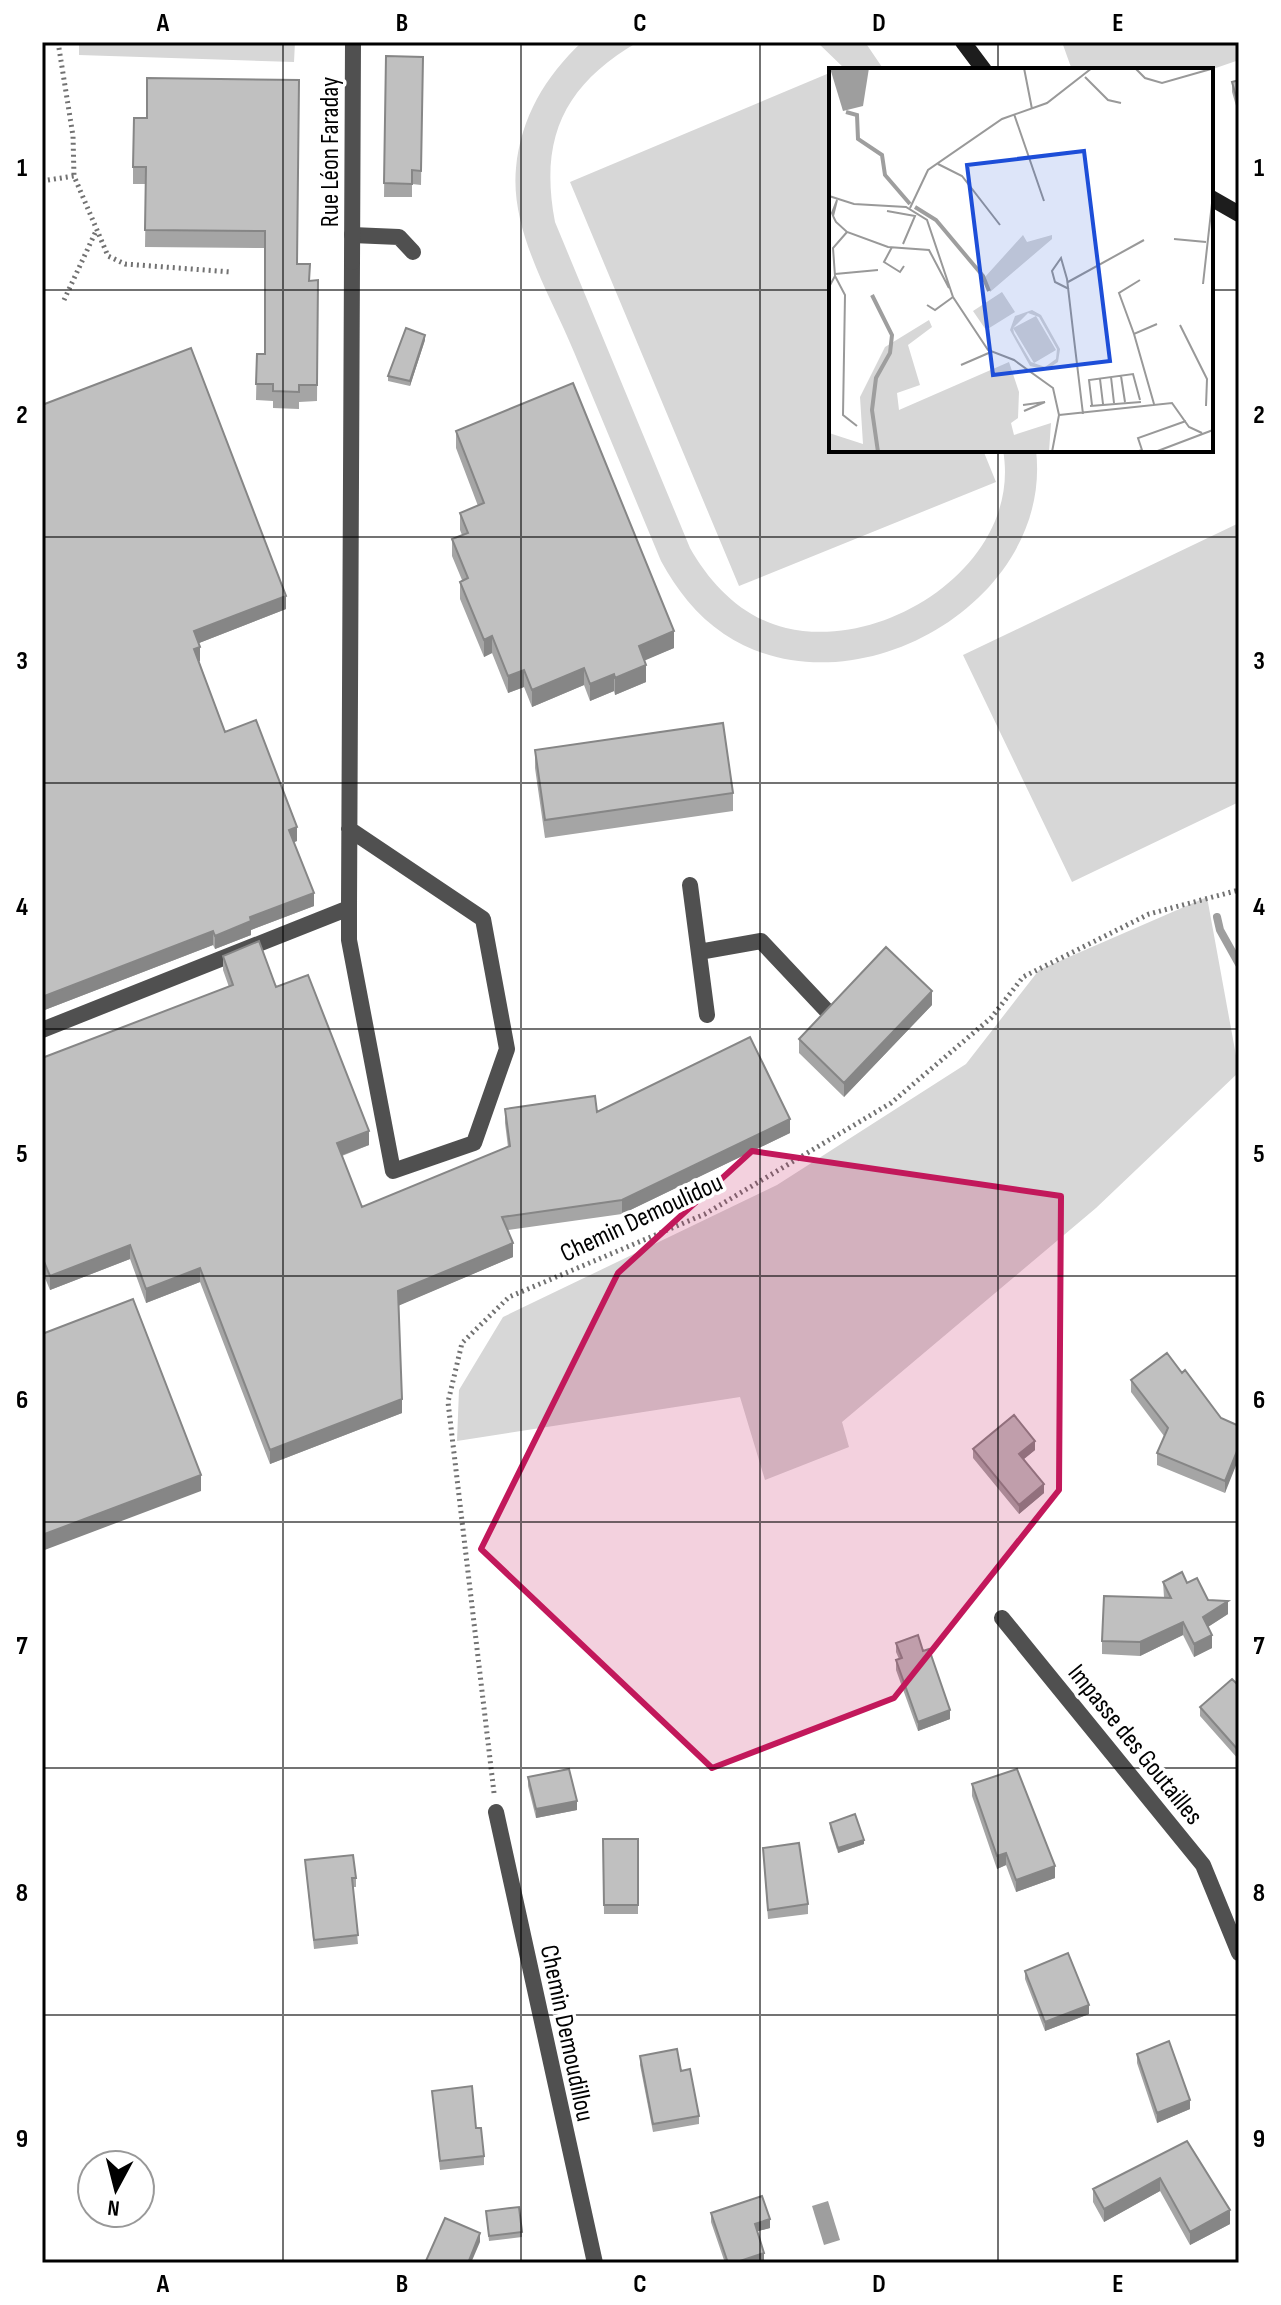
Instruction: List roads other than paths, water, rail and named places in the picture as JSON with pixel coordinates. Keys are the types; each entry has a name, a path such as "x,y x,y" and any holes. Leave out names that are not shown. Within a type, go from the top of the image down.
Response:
{"street":[{"name":"Rue Léon Faraday","path":"349,829 483,919 507,1049 474,1143 393,1171 349,940 349,829 353,42"},
{"path":"963,42 982,68"},
{"path":"1213,199 1239,214"},
{"path":"352,235 399,237 413,252"},
{"path":"690,885 707,1015"},
{"path":"42,1030 349,908"},
{"path":"699,952 761,941 826,1010"},
{"name":"Impasse des Goutailles","path":"1002,1618 1203,1865 1239,1953"},
{"name":"Chemin Demoudillou","path":"496,1812 595,2263"}],"waterway":[{"path":"1217,917 1220,930 1239,964"}]}
